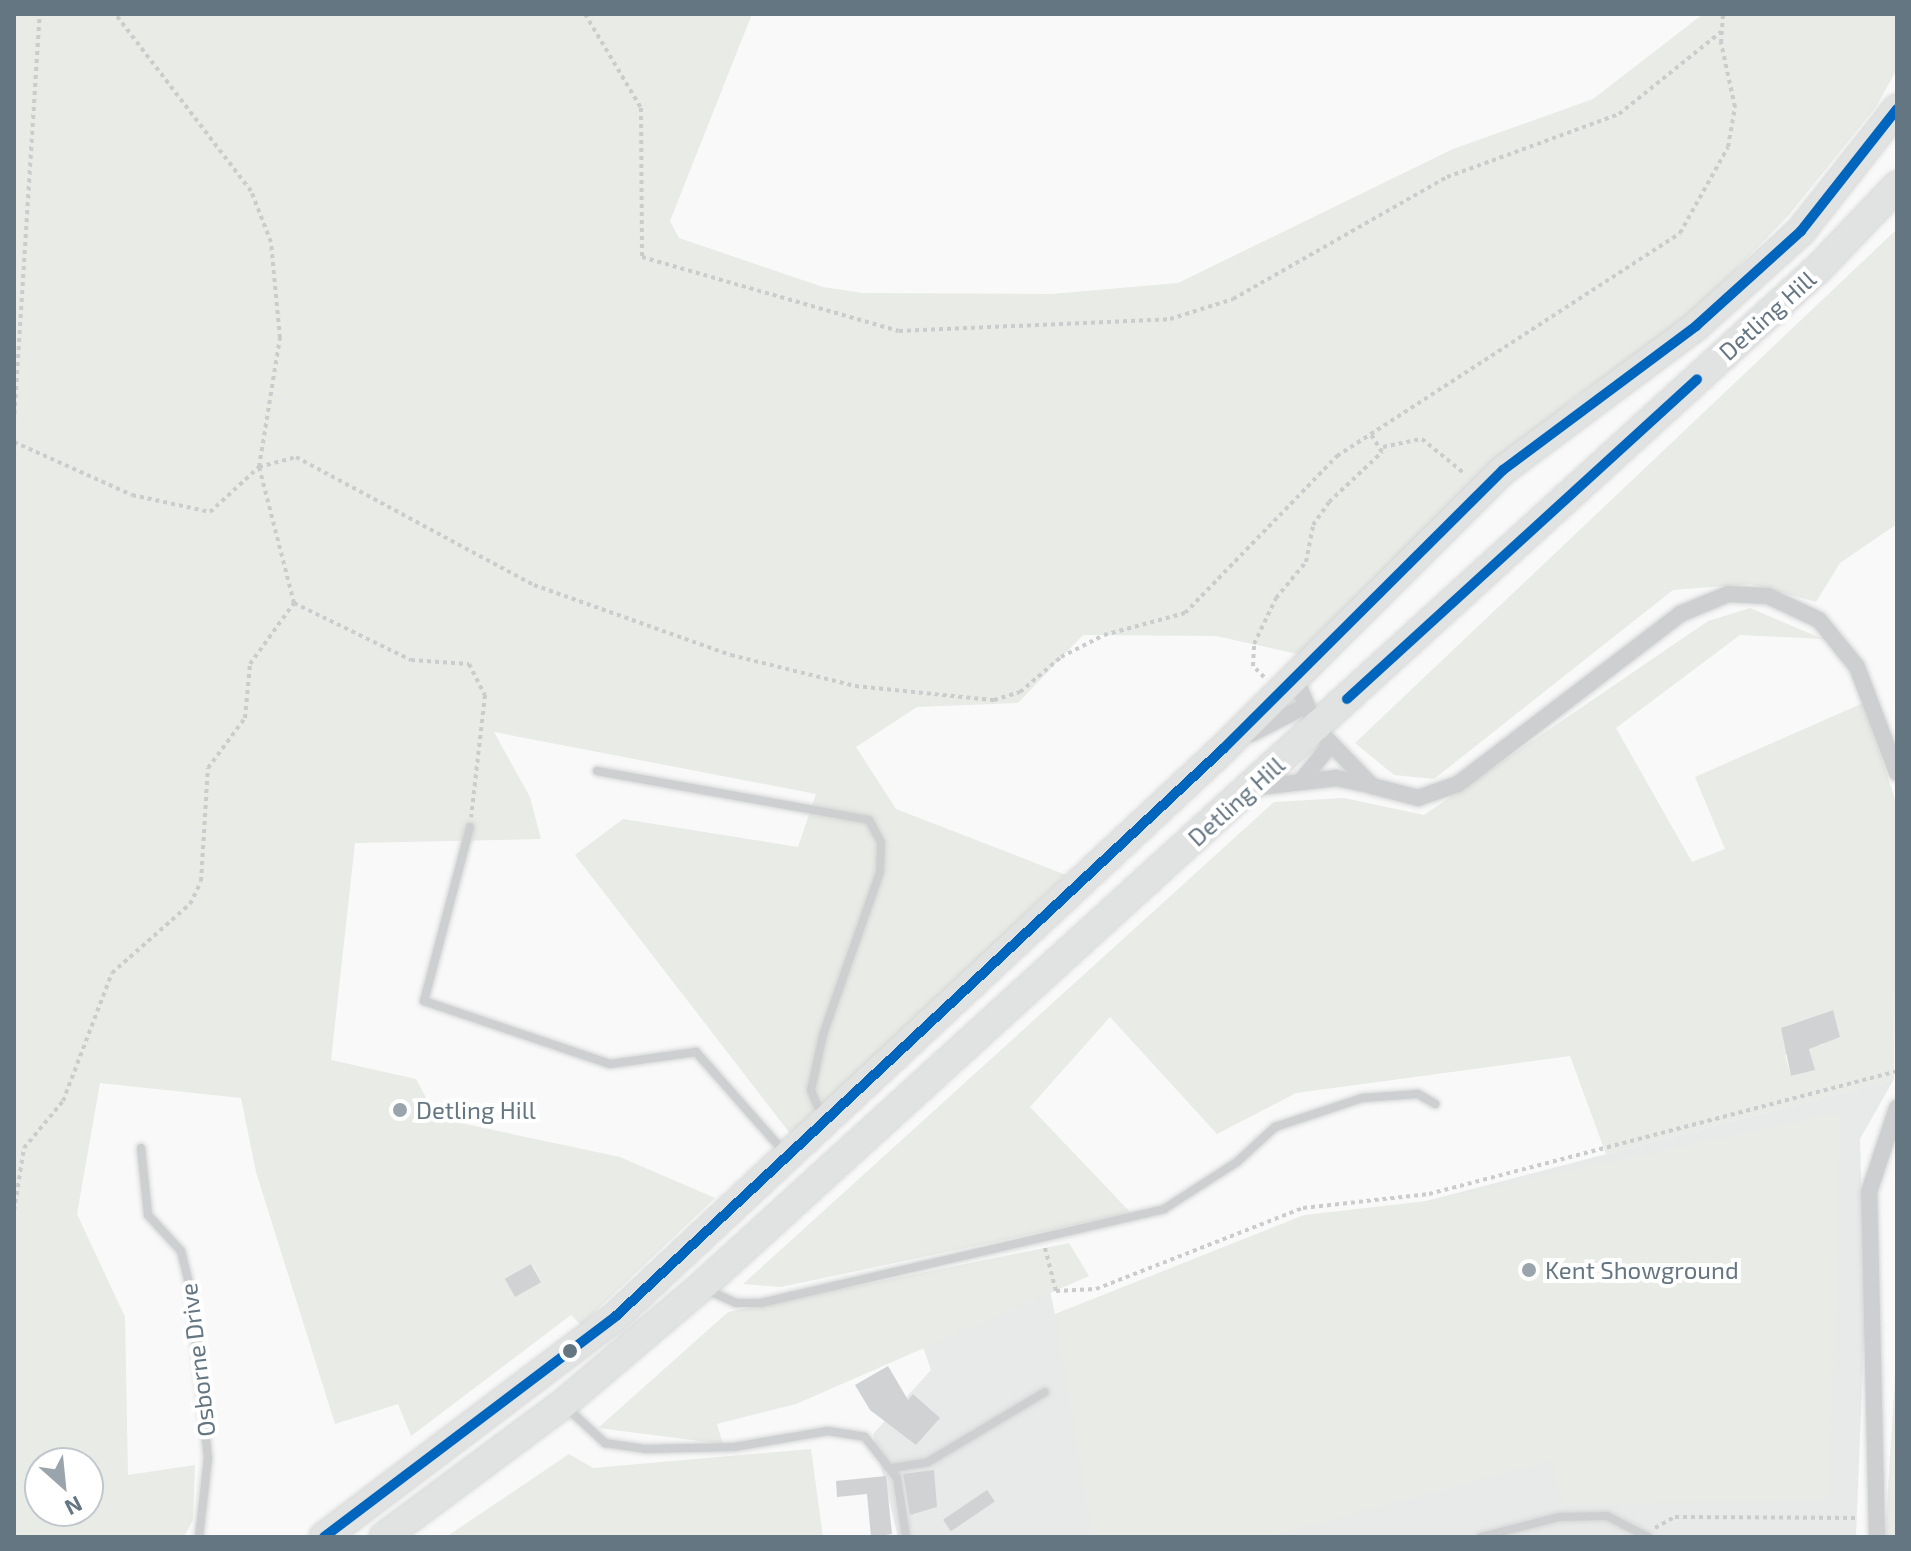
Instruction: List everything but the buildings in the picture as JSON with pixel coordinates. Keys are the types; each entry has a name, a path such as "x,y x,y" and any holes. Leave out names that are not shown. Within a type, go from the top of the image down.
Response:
{"highway":[{"name":"Detling Hill","path":"384,1537 563,1404 701,1287 1251,788 1304,710 1480,492 1745,283 1801,231 1897,109"},
{"name":"Detling Hill","path":"324,1537 541,1377 788,1157 1223,749 1304,710 1818,269 1897,186"}],"street":[{"path":"1251,788 1302,780 1372,786 1401,797 1448,789 1680,614 1728,594 1768,596 1819,620 1857,667 1897,773"},
{"path":"1302,780 1304,710"},
{"path":"1304,710 1372,786"},
{"path":"1877,1528 1869,1192 1897,1108"}],"lane":[{"path":"597,771 869,820 881,843 880,872 823,1035 811,1090 824,1123"},
{"path":"470,827 424,1001 610,1064 696,1052 788,1157"},
{"path":"701,1287 736,1303 761,1303 1164,1209 1237,1162 1275,1127 1320,1109 1418,1094 1435,1104"},
{"name":"Osborne Drive","path":"141,1148 148,1215 181,1251 193,1301 208,1458 199,1537"},
{"path":"892,1468 928,1462 1045,1392"},
{"path":"563,1404 605,1443 734,1447 828,1431 865,1437 892,1468 906,1537"},
{"path":"1481,1537 1559,1517 1607,1516 1647,1535"}],"path":[{"path":"14,422 40,14"},
{"path":"115,14 251,191 271,242 280,338 259,467 294,603 411,660 469,664 485,695 470,827"},
{"path":"585,14 641,108 642,257 899,331 1170,319 1233,299 1447,177 1619,114 1721,32"},
{"path":"14,442 132,495 210,512 259,467 296,457 534,585 731,655 855,686 962,701 1020,692 1061,657 1104,635 1185,613 1314,479 1370,433 1680,233 1728,147 1735,107 1721,32 1723,14"},
{"path":"1370,433 1383,447"},
{"path":"1304,710 1253,666 1254,644 1276,598 1306,562 1313,525 1383,447 1422,439 1445,451 1480,492"},
{"path":"14,1211 24,1148 63,1101 112,973 190,904 201,881 208,768 245,718 250,664 294,603"},
{"path":"1043,1238 1056,1291 1096,1289 1303,1208 1429,1194 1897,1071"},
{"path":"1647,1535 1675,1517 1794,1513 1877,1528"}],"shaded area":[{"path":"14,14 752,14 670,221 679,238 823,287 863,293 1051,294 1178,283 1453,149 1593,99 1703,14 1897,14 1897,69 1876,107 1788,216 1683,323 1571,400 1302,655 1216,636 1083,635 1018,703 917,707 856,747 896,809 1066,875 792,1136 575,855 623,819 798,847 816,794 494,732 530,797 541,839 355,843 331,1060 416,1079 437,1118 620,1157 715,1198 581,1325 571,1315 411,1436 398,1404 335,1424 256,1172 241,1098 100,1083 77,1214 125,1317 128,1475 195,1465 193,1520 184,1537 14,1537","holes":["532,1264 541,1282 514,1295 505,1278"]},
{"path":"1897,229 1897,524 1840,563 1816,602 1751,584 1673,590 1434,779 1394,775 1355,743"},
{"path":"1750,608 1823,639 1740,635 1616,728 1692,862 1725,849 1695,777 1863,703 1897,805 1894,1079 1606,1154 1570,1056 1296,1093 1217,1134 1110,1017 1030,1107 1131,1213 781,1287 743,1284 1274,802 1344,798 1424,815 1708,621","holes":["1832,1010 1822,1045 1808,1043 1814,1070 1791,1076 1785,1055 1796,1051 1786,1045 1781,1028"]},
{"name":"Kent Showground","path":"1894,1079 1860,1139 1865,1313 1856,1537 898,1537 873,1434 931,1370 922,1344 1050,1291 1055,1314 1330,1226"},
{"name":"Kent Showground","path":"1841,1112 1829,1499 1564,1506 1551,1461 1266,1537 1093,1537 1055,1314 1304,1215 1427,1201"},
{"path":"1069,1243 1089,1276 796,1404 717,1424 723,1444 598,1428 728,1312"},
{"path":"1897,1346 1897,1537 1885,1537"},
{"path":"811,1449 823,1537 446,1537 569,1454 593,1468"}],"transit line":[{"path":"324,1537 616,1316 1223,749 1503,470 1696,326 1801,231 1897,109"},
{"path":"1347,699 1697,379"}],"place":[{"name":"Detling Hill","path":"400,1110"},
{"name":"Kent Showground","path":"1529,1270"}]}
